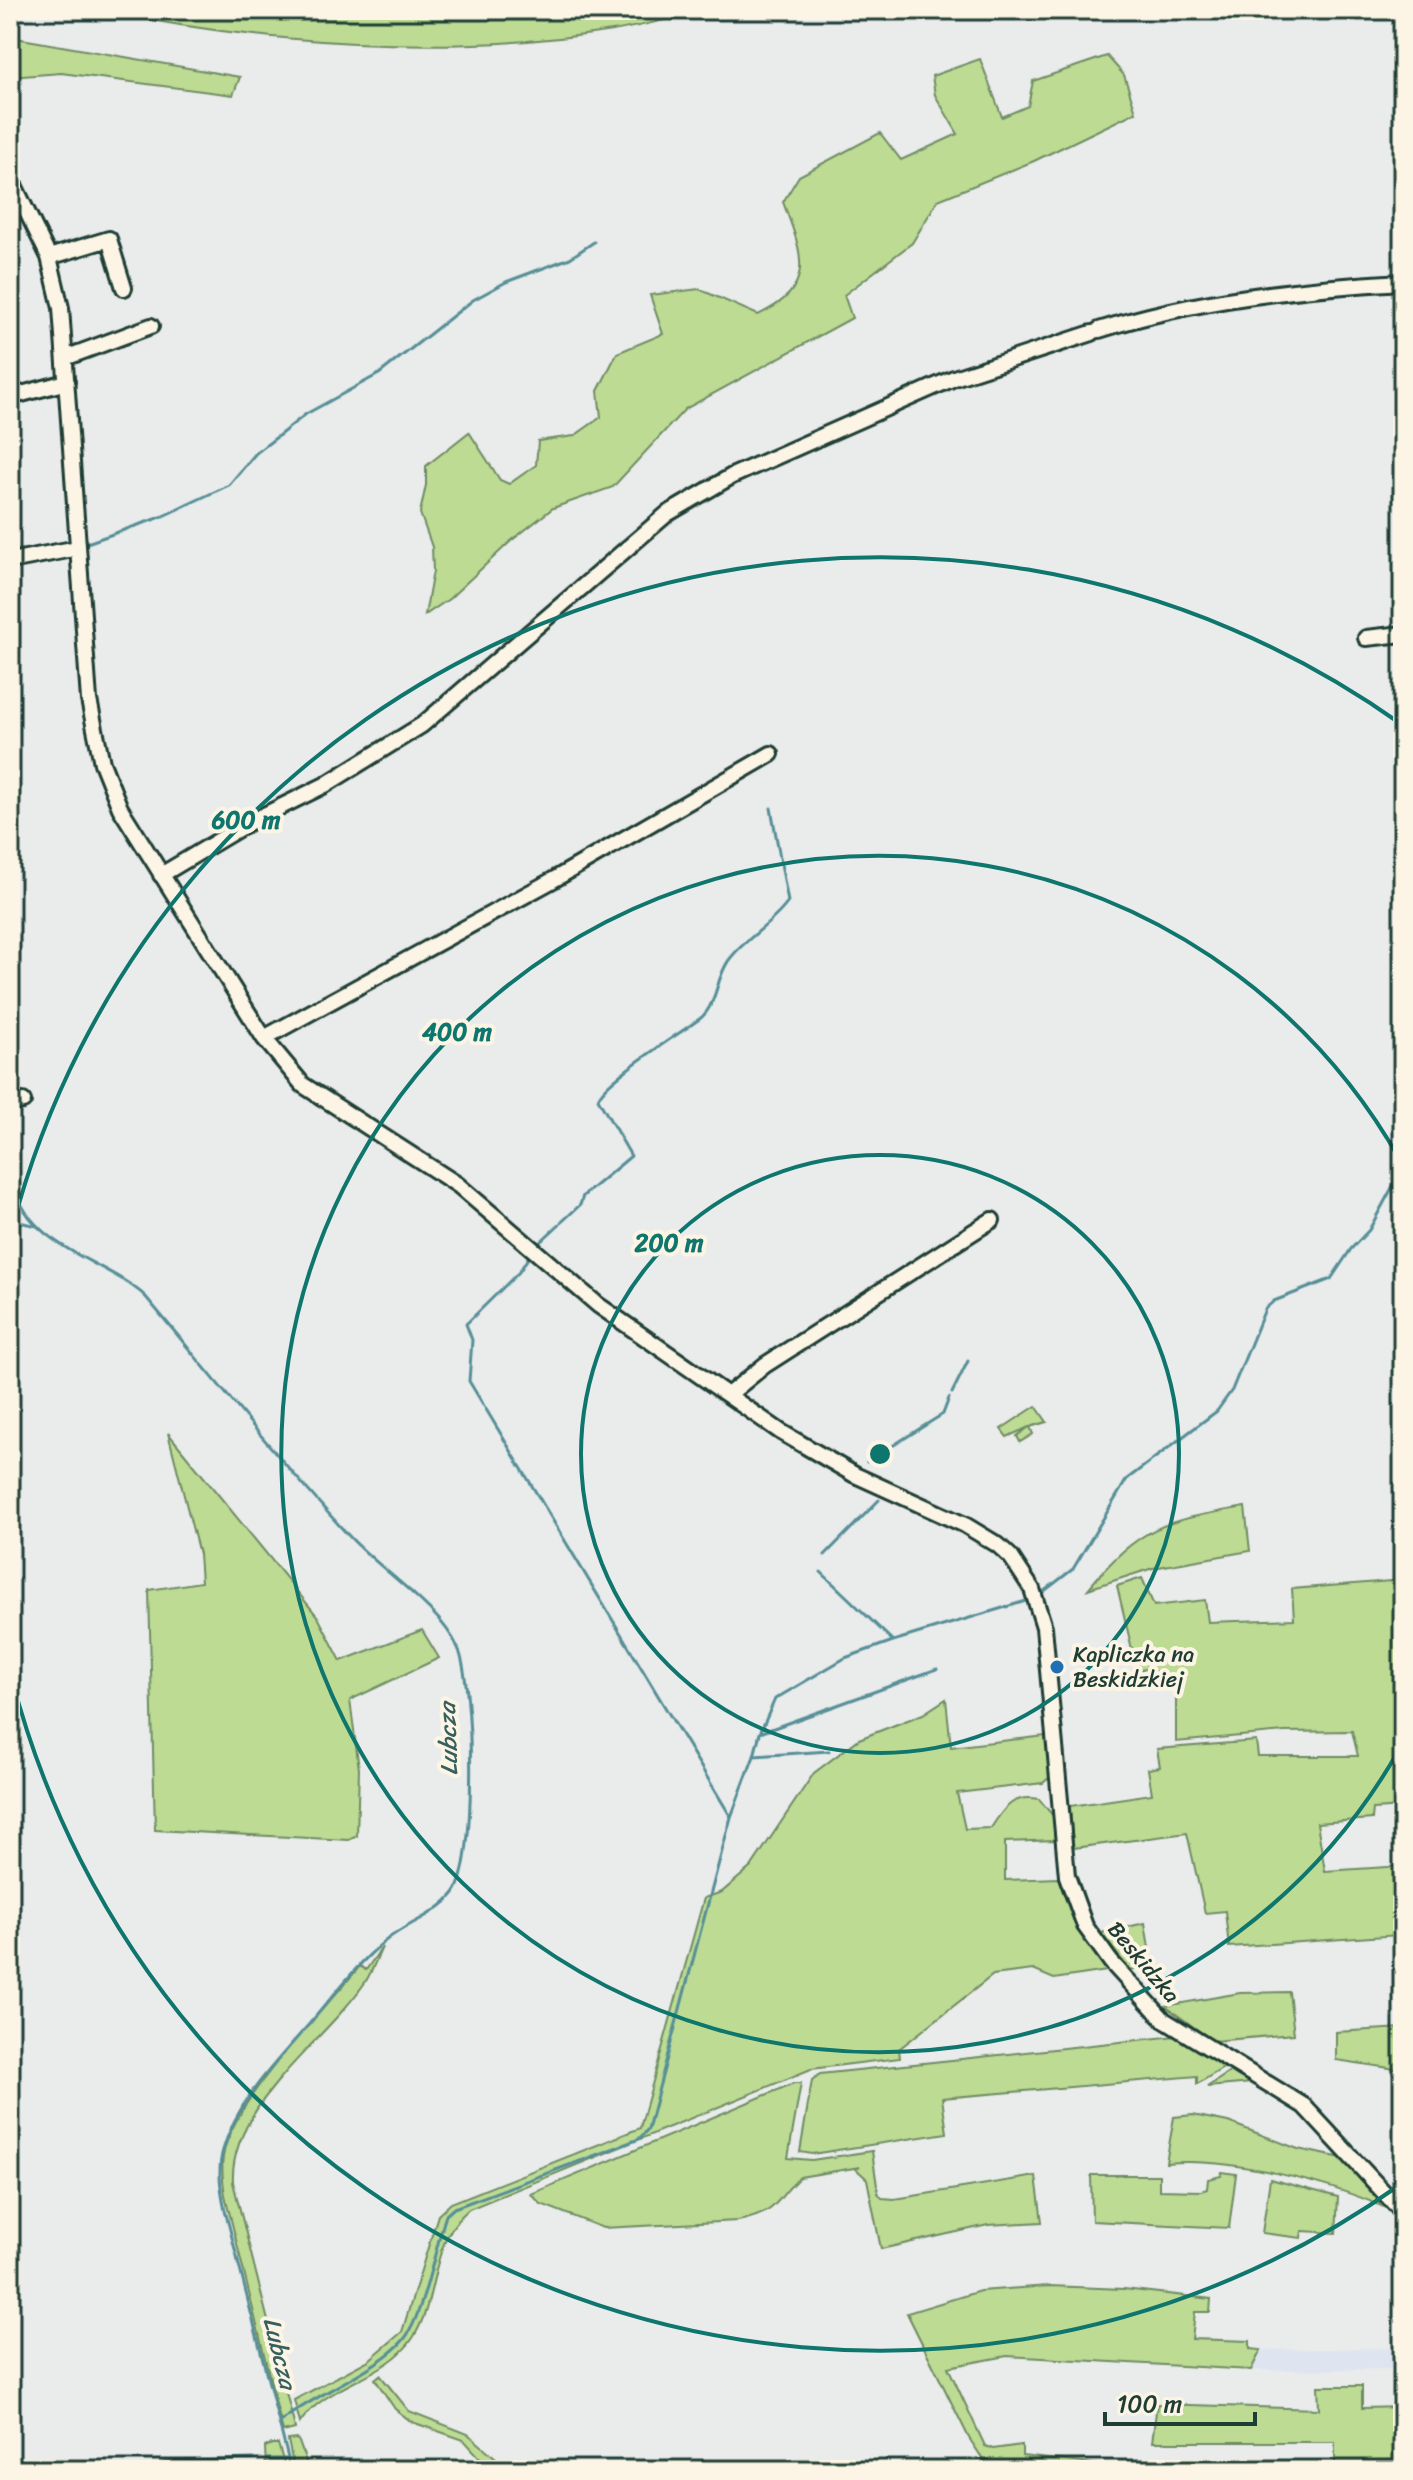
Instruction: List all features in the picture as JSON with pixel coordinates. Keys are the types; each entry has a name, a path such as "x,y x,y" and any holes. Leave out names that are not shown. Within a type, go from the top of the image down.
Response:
{"street":[{"name":"Beskidzka","path":"10,177 49,257 58,284 89,700 102,763 120,808 264,1038 290,1071 323,1101 451,1180 598,1305 728,1395 855,1475 965,1525 998,1545 1011,1557 1032,1589 1044,1627 1067,1876 1085,1926 1111,1962 1164,2020 1304,2106 1343,2144 1403,2213"},
{"path":"49,257 109,239 124,288"},
{"path":"161,875 248,823 325,785 422,725 557,612 667,514 732,476 954,378 1096,332 1199,305 1335,286 1403,282"},
{"path":"65,358 151,326"},
{"path":"10,397 67,382"},
{"path":"10,561 78,548"},
{"path":"1366,638 1403,634"},
{"path":"264,1038 553,880 771,754"},
{"path":"728,1395 765,1365 992,1220"}],"shaded area":[{"path":"1403,2348 1403,2369 1251,2370 1261,2350"}],"green space":[{"path":"99,10 706,10 624,29 550,39 421,45 355,43 224,31"},
{"path":"10,37 240,77 233,95 61,73 10,77"},
{"path":"1107,56 1124,75 1136,112 1034,161 938,200 912,243 844,295 852,318 685,409 613,487 553,508 511,541 449,599 425,615 433,571 432,547 420,513 426,485 426,466 469,432 500,480 509,484 536,465 538,441 574,436 601,417 598,391 617,353 663,334 650,295 699,289 758,315 777,304 790,293 800,267 796,237 783,202 799,176 880,133 901,160 958,134 935,95 932,76 980,59 1002,117 1028,106 1033,81"},
{"path":"1036,1406 1047,1422 1030,1427 1033,1434 1020,1442 1017,1436 1029,1427 1007,1437 1001,1429"},
{"path":"168,1433 318,1617 341,1661 422,1630 439,1658 350,1700 359,1769 357,1836 349,1840 155,1830 149,1590 201,1582 199,1554"},
{"path":"1245,1507 1250,1551 1153,1568 1088,1589 1124,1551 1156,1529 1194,1517"},
{"path":"1142,1578 1154,1606 1205,1600 1208,1622 1294,1619 1292,1589 1403,1580 1403,1807 1373,1809 1372,1819 1317,1823 1325,1871 1403,1866 1403,1947 1399,1947 1399,1935 1229,1947 1225,1911 1205,1913 1187,1833 1073,1848 1070,1806 1152,1794 1148,1769 1160,1767 1157,1749 1256,1741 1258,1756 1358,1756 1352,1731 1284,1732 1176,1742 1176,1680 1149,1669 1137,1670 1117,1586"},
{"path":"946,1699 951,1747 1045,1736 1051,1776 1043,1783 957,1793 965,1829 991,1828 1000,1814 1016,1800 1039,1799 1054,1817 1055,1840 1005,1842 1005,1880 1058,1878 1071,1913 1107,1971 1054,1979 1033,1970 993,1975 899,2049 900,2058 811,2069 469,2209 456,2223 440,2254 427,2305 413,2338 388,2363 325,2399 300,2423 294,2400 369,2360 402,2332 438,2215 451,2203 640,2128 704,1898 722,1892 751,1867 814,1773 859,1739 923,1714"},
{"path":"1145,1923 1151,1960 1130,1971 1101,1933"},
{"path":"382,1947 366,1981 349,2003 263,2100 247,2126 236,2154 233,2182 295,2429 283,2432 225,2195 223,2157 230,2135 260,2084 360,1966 366,1970"},
{"path":"1289,1992 1294,2034 1213,2041 1165,2006 1240,1993"},
{"path":"1403,2028 1403,2070 1336,2060 1336,2032"},
{"path":"1176,2036 1225,2067 1197,2084 1197,2076 942,2098 947,2133 812,2154 800,2152 812,2080 820,2074"},
{"path":"1233,2070 1251,2079 1251,2083 1207,2087"},
{"path":"794,2083 801,2083 788,2158 812,2160 872,2151 878,2193 882,2198 895,2199 1036,2176 1042,2222 988,2225 881,2249 867,2179 856,2169 860,2167 800,2177 775,2205 762,2214 738,2221 603,2228 541,2204 531,2194"},
{"path":"1193,2115 1228,2122 1298,2149 1342,2158 1384,2207 1277,2173 1218,2164 1166,2163 1174,2117"},
{"path":"1222,2172 1236,2174 1229,2228 1092,2221 1091,2175 1159,2175 1159,2190 1201,2191 1207,2189 1208,2179 1221,2176"},
{"path":"1270,2179 1338,2197 1336,2233 1302,2231 1301,2238 1262,2233"},
{"path":"1049,2286 1124,2289 1211,2299 1210,2312 1195,2312 1192,2339 1250,2341 1250,2349 1261,2350 1251,2370 1007,2356 948,2367 985,2446 993,2449 1022,2445 1022,2456 1137,2469 1335,2463 1335,2442 1152,2442 1157,2404 1319,2409 1318,2386 1362,2386 1362,2408 1403,2407 1403,2470 990,2470 969,2438 907,2313 980,2291"},
{"path":"380,2375 409,2411 468,2434 510,2470 491,2470 464,2440 412,2422 395,2409 375,2379"},
{"path":"297,2439 309,2470 294,2470 288,2440"},
{"path":"278,2444 286,2470 266,2470 265,2447"}],"waterway":[{"path":"87,543 161,517 229,485 256,453 306,414 379,374 473,300 506,282 570,258 594,242"},
{"path":"538,1244 580,1205 583,1196 631,1156 598,1099 603,1091 628,1069 702,1017 711,1005 729,960 788,902 771,808"},
{"name":"Lubcza","path":"10,1088 11,1100"},
{"name":"Lubcza","path":"11,1107 11,1158 15,1188 36,1225 71,1251 129,1283 145,1296 349,1536 437,1618 458,1648 463,1667 470,1733 470,1812 467,1847 454,1893 439,1907 385,1941 346,1980 248,2098 229,2132 221,2158 220,2180 225,2210 291,2470"},
{"path":"1043,1592 1073,1569 1127,1479 1217,1411 1232,1390 1265,1309 1274,1301 1331,1279 1351,1249 1369,1230 1393,1186"},
{"path":"10,1220 37,1226"},
{"path":"279,2423 368,2368 400,2344 409,2332 425,2292 446,2215 454,2208 639,2139 648,2129 731,1817 469,1381 472,1340 466,1324 519,1272 528,1258"},
{"path":"952,1393 968,1361"},
{"path":"867,1462 943,1414 949,1398"},
{"path":"825,1555 879,1500"},
{"path":"760,1733 775,1699 845,1658 893,1641 821,1572"},
{"path":"893,1641 1026,1601"},
{"path":"754,1756 760,1733 937,1669"},
{"path":"731,1817 754,1756 829,1751"},
{"path":"147,2470 166,2462 253,2459"},
{"path":"267,2459 287,2459"}],"place":[{"name":"Kapliczka na Beskidzkiej","path":"1057,1667"}]}
